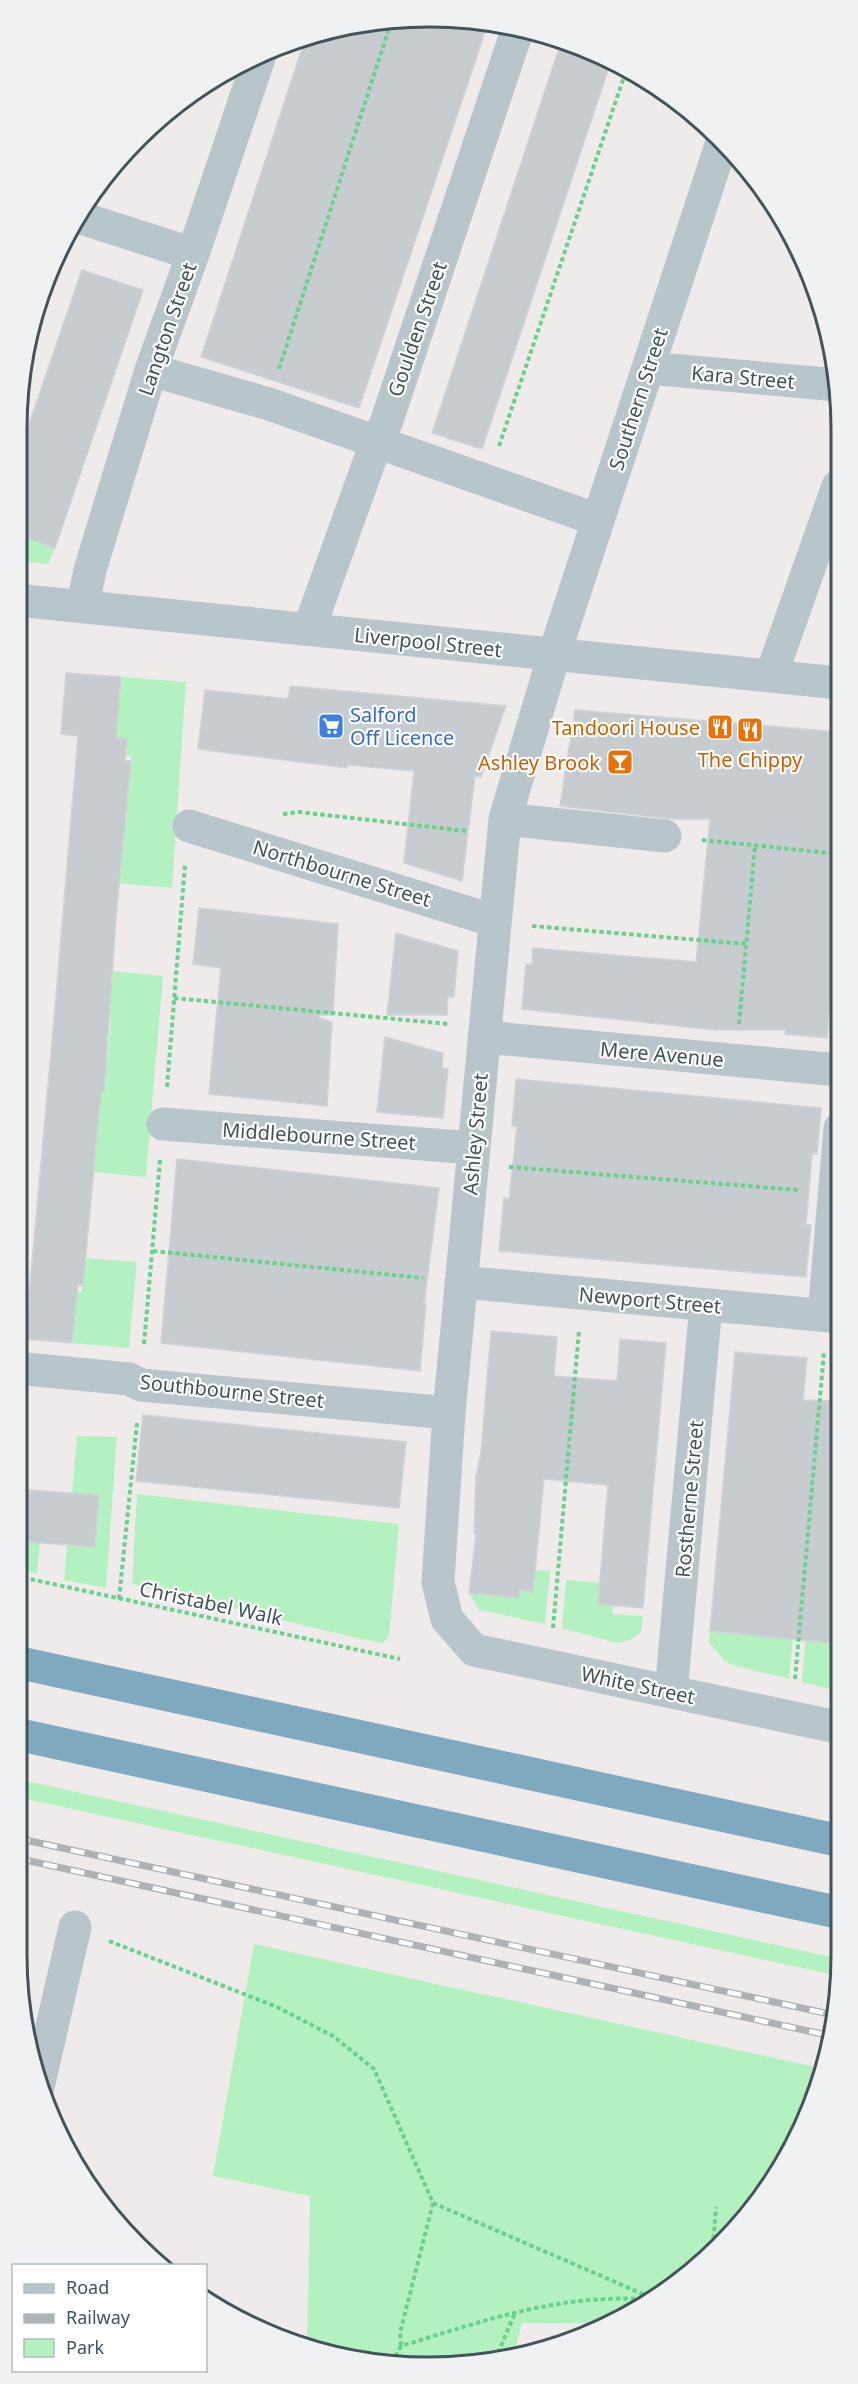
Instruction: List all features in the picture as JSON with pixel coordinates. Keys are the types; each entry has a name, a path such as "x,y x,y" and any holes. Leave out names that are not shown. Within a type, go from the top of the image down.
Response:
{"highway":[{"path":"27,1664 831,1838"},
{"path":"27,1736 831,1911"}],"street":[{"name":"Goulden Street","path":"309,629 376,443 386,423 515,37"},
{"name":"Langton Street","path":"82,605 90,570 151,370 256,66"},
{"name":"Southern Street","path":"554,655 719,151"},
{"path":"86,220 193,254"},
{"name":"Kara Street","path":"648,368 829,384"},
{"path":"151,370 269,404 598,520"},
{"path":"771,676 831,506"},
{"name":"Liverpool Street","path":"27,601 831,681"},
{"name":"Ashley Street","path":"447,1619 438,1582 449,1413 504,828 554,655"},
{"name":"Northbourne Street","path":"189,826 495,921"},
{"path":"504,828 665,836"},
{"name":"Mere Avenue","path":"484,1037 831,1069"},
{"name":"Middlebourne Street","path":"163,1124 474,1148"},
{"name":"Newport Street","path":"461,1282 831,1316"},
{"name":"Rostherne Street","path":"671,1692 706,1305"},
{"name":"Southbourne Street","path":"27,1369 129,1379 141,1385 449,1413"},
{"name":"White Street","path":"447,1619 474,1650 831,1726"},
{"path":"39,2036 75,1927"}],"path":[{"path":"269,404 389,29"},
{"path":"495,457 624,77"},
{"path":"277,815 299,812 504,828"},
{"path":"665,836 831,853"},
{"path":"739,1029 755,846"},
{"path":"166,1090 185,870"},
{"path":"531,926 746,944"},
{"path":"174,998 451,1025"},
{"path":"119,1599 141,1385 160,1158"},
{"path":"508,1167 802,1191"},
{"path":"153,1251 428,1279"},
{"path":"554,1625 578,1338"},
{"path":"795,1680 823,1359"},
{"name":"Christabel Walk","path":"27,1578 400,1659"},
{"path":"75,1927 277,2007 333,2036 374,2069 433,2203 400,2333 401,2346 396,2355"},
{"path":"433,2203 643,2295"},
{"path":"714,2238 716,2207"},
{"path":"401,2346 548,2304 619,2297 637,2299"},
{"path":"499,2351 515,2312"}],"green space":[{"path":"27,538 55,548 48,564 27,562"},
{"path":"121,677 186,682 172,888 92,881 94,868 121,870 132,757 126,756 127,739 116,738"},
{"path":"112,971 163,976 146,1177 94,1172 99,1111 74,1089 104,1092 111,1018 80,1014 110,997"},
{"path":"86,1258 137,1262 129,1348 72,1343 76,1304 53,1290 82,1292"},
{"path":"77,1436 117,1437 106,1588 64,1580 67,1544 99,1495 72,1493"},
{"path":"137,1494 399,1524 389,1636 383,1643 361,1639 132,1584"},
{"path":"27,1541 40,1542 37,1574 27,1572"},
{"path":"535,1570 550,1571 545,1624 479,1610 469,1593 519,1598 520,1590 533,1592"},
{"path":"566,1580 600,1583 598,1604 613,1606 612,1614 643,1616 641,1632 630,1640 617,1643 562,1628"},
{"path":"796,1607 789,1679 732,1665 726,1662 709,1643 710,1631 773,1637"},
{"path":"807,1623 831,1625 831,1689 802,1682"},
{"path":"27,1781 831,1957 830,1974 27,1799"},
{"path":"254,1944 815,2067 790,2133 777,2156 748,2200 694,2257 652,2289 607,2316 588,2324 522,2323 516,2347 481,2354 429,2357 377,2354 307,2338 310,2196 213,2176"}],"building":[{"path":"429,27 485,31 359,408 201,357 302,47 377,30"},
{"path":"559,48 608,69 482,449 432,433"},
{"path":"82,270 143,290 55,548 27,538 27,430"},
{"path":"66,673 121,677 116,738 127,739 125,761 131,761 116,918 104,1092 101,1092 83,1286 78,1285 72,1343 27,1339 27,1317 78,736 61,734"},
{"path":"290,686 506,706 481,777 475,776 462,881 404,863 414,771 348,765 347,768 198,749 205,690 288,699"},
{"path":"575,710 831,731 831,993 827,1038 785,1034 786,1030 715,1030 522,1009 526,964 532,964 533,948 696,962 710,819 673,819 560,806"},
{"path":"199,908 338,924 333,1015 320,1015 319,1018 332,1022 327,1106 209,1094 221,968 193,964"},
{"path":"396,933 458,951 454,997 448,997 447,1015 387,1015"},
{"path":"385,1037 443,1053 442,1068 448,1069 443,1118 377,1112"},
{"path":"516,1079 821,1108 817,1154 812,1154 806,1225 811,1225 806,1277 499,1251 504,1198 509,1199 517,1126 512,1126"},
{"path":"177,1159 439,1188 424,1304 426,1304 420,1371 161,1343"},
{"path":"491,1331 557,1337 554,1376 617,1381 620,1339 666,1343 643,1608 598,1604 608,1485 544,1479 533,1592 520,1590 519,1598 469,1593 476,1534 474,1533 476,1477 481,1452"},
{"path":"735,1352 807,1358 803,1400 831,1401 831,1643 710,1631"},
{"path":"143,1415 406,1442 399,1508 136,1481"},
{"path":"27,1490 99,1495 95,1547 27,1542"}],"railway":[{"path":"27,1840 827,2013"},
{"path":"27,1860 823,2034"}],"place":[{"name":"Salford Off Licence","path":"331,726"},
{"name":"Tandoori House","path":"720,727"},
{"name":"The Chippy","path":"750,730"},
{"name":"Ashley Brook","path":"620,762"}]}
